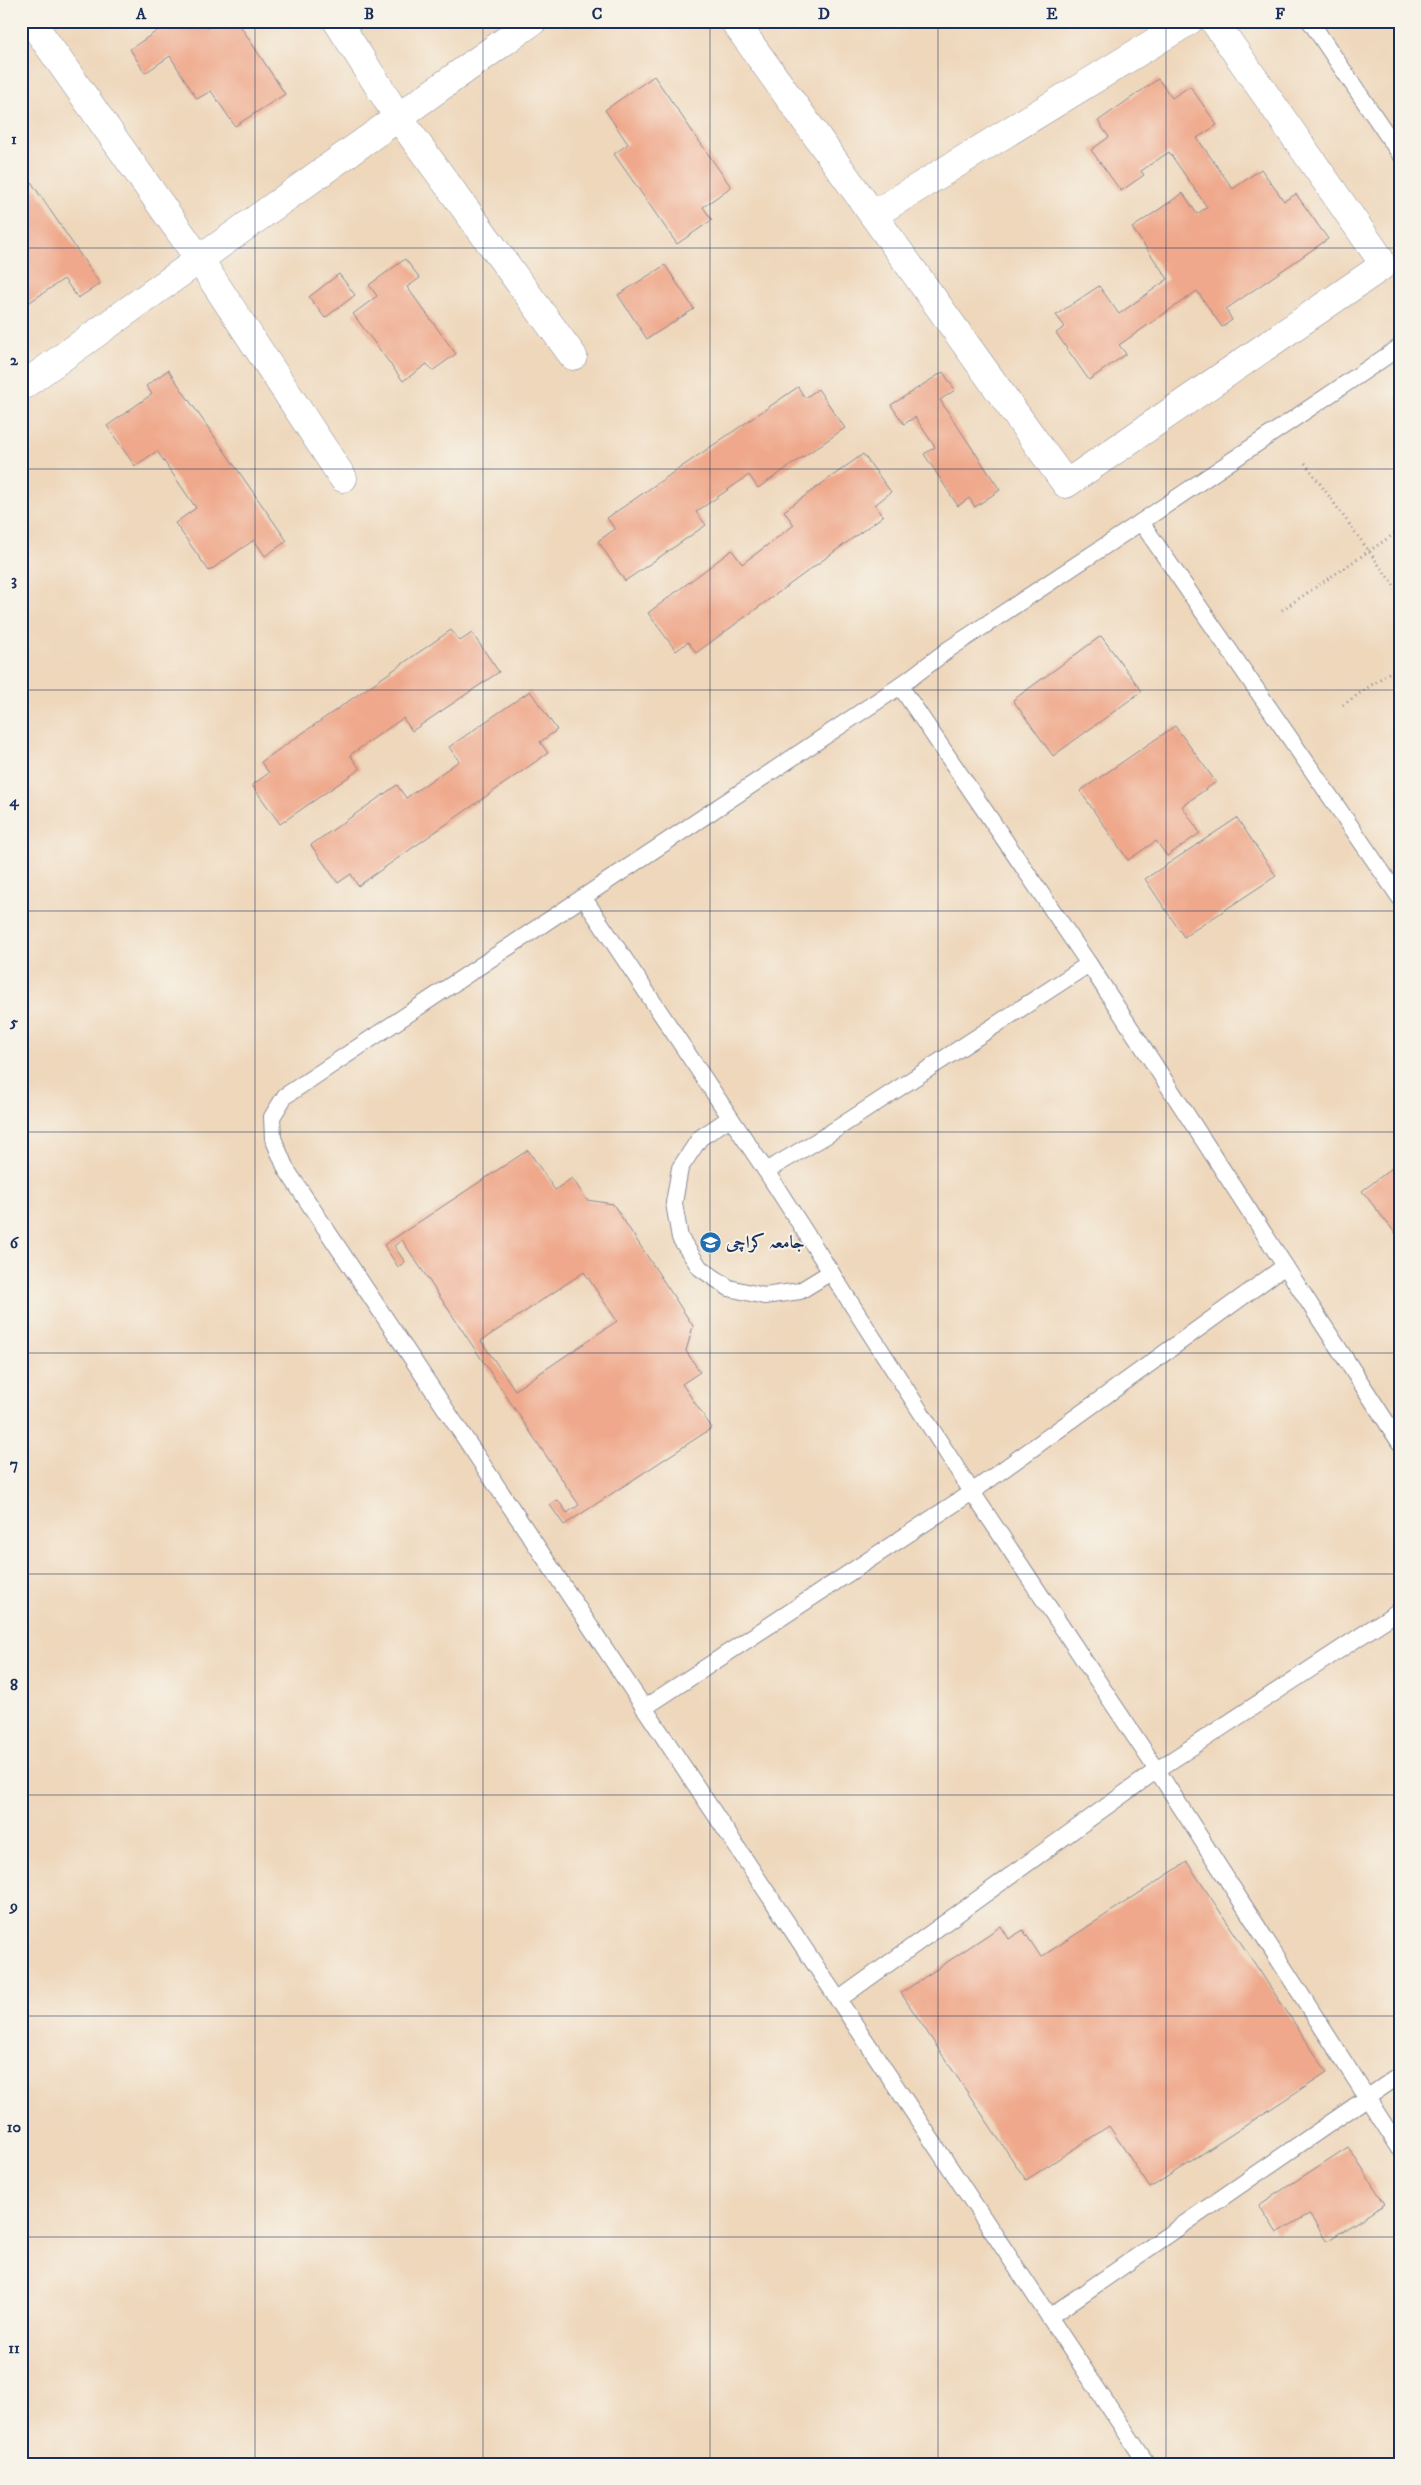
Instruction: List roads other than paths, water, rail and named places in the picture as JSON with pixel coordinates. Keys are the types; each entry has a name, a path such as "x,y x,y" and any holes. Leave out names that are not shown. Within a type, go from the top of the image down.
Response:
{"street":[{"path":"31,21 199,259 344,478"},
{"path":"337,21 398,117 573,356"},
{"path":"21,387 533,21"},
{"path":"734,21 1066,484 1380,267 1379,257 1214,21"},
{"path":"873,215 1189,21"}],"lane":[{"path":"1310,21 1400,154"},
{"path":"1147,2464 286,1169 273,1138 272,1117 286,1096 900,686 948,649 1141,522 1400,347"},
{"path":"1141,522 1400,898"},
{"path":"900,686 1088,964 1400,1443"},
{"path":"584,897 766,1172 972,1492 1157,1770 1400,2149"},
{"path":"766,1172 827,1135 1088,964"},
{"path":"730,1118 700,1138 680,1168 674,1203 680,1238 700,1268 729,1288 764,1296 800,1291 831,1272"},
{"path":"644,1708 972,1492 1285,1266"},
{"path":"838,2000 1157,1770 1400,1610"},
{"path":"1049,2317 1400,2075"}],"place":[{"name":"جامعہ کراچی","path":"710,1242"}]}
